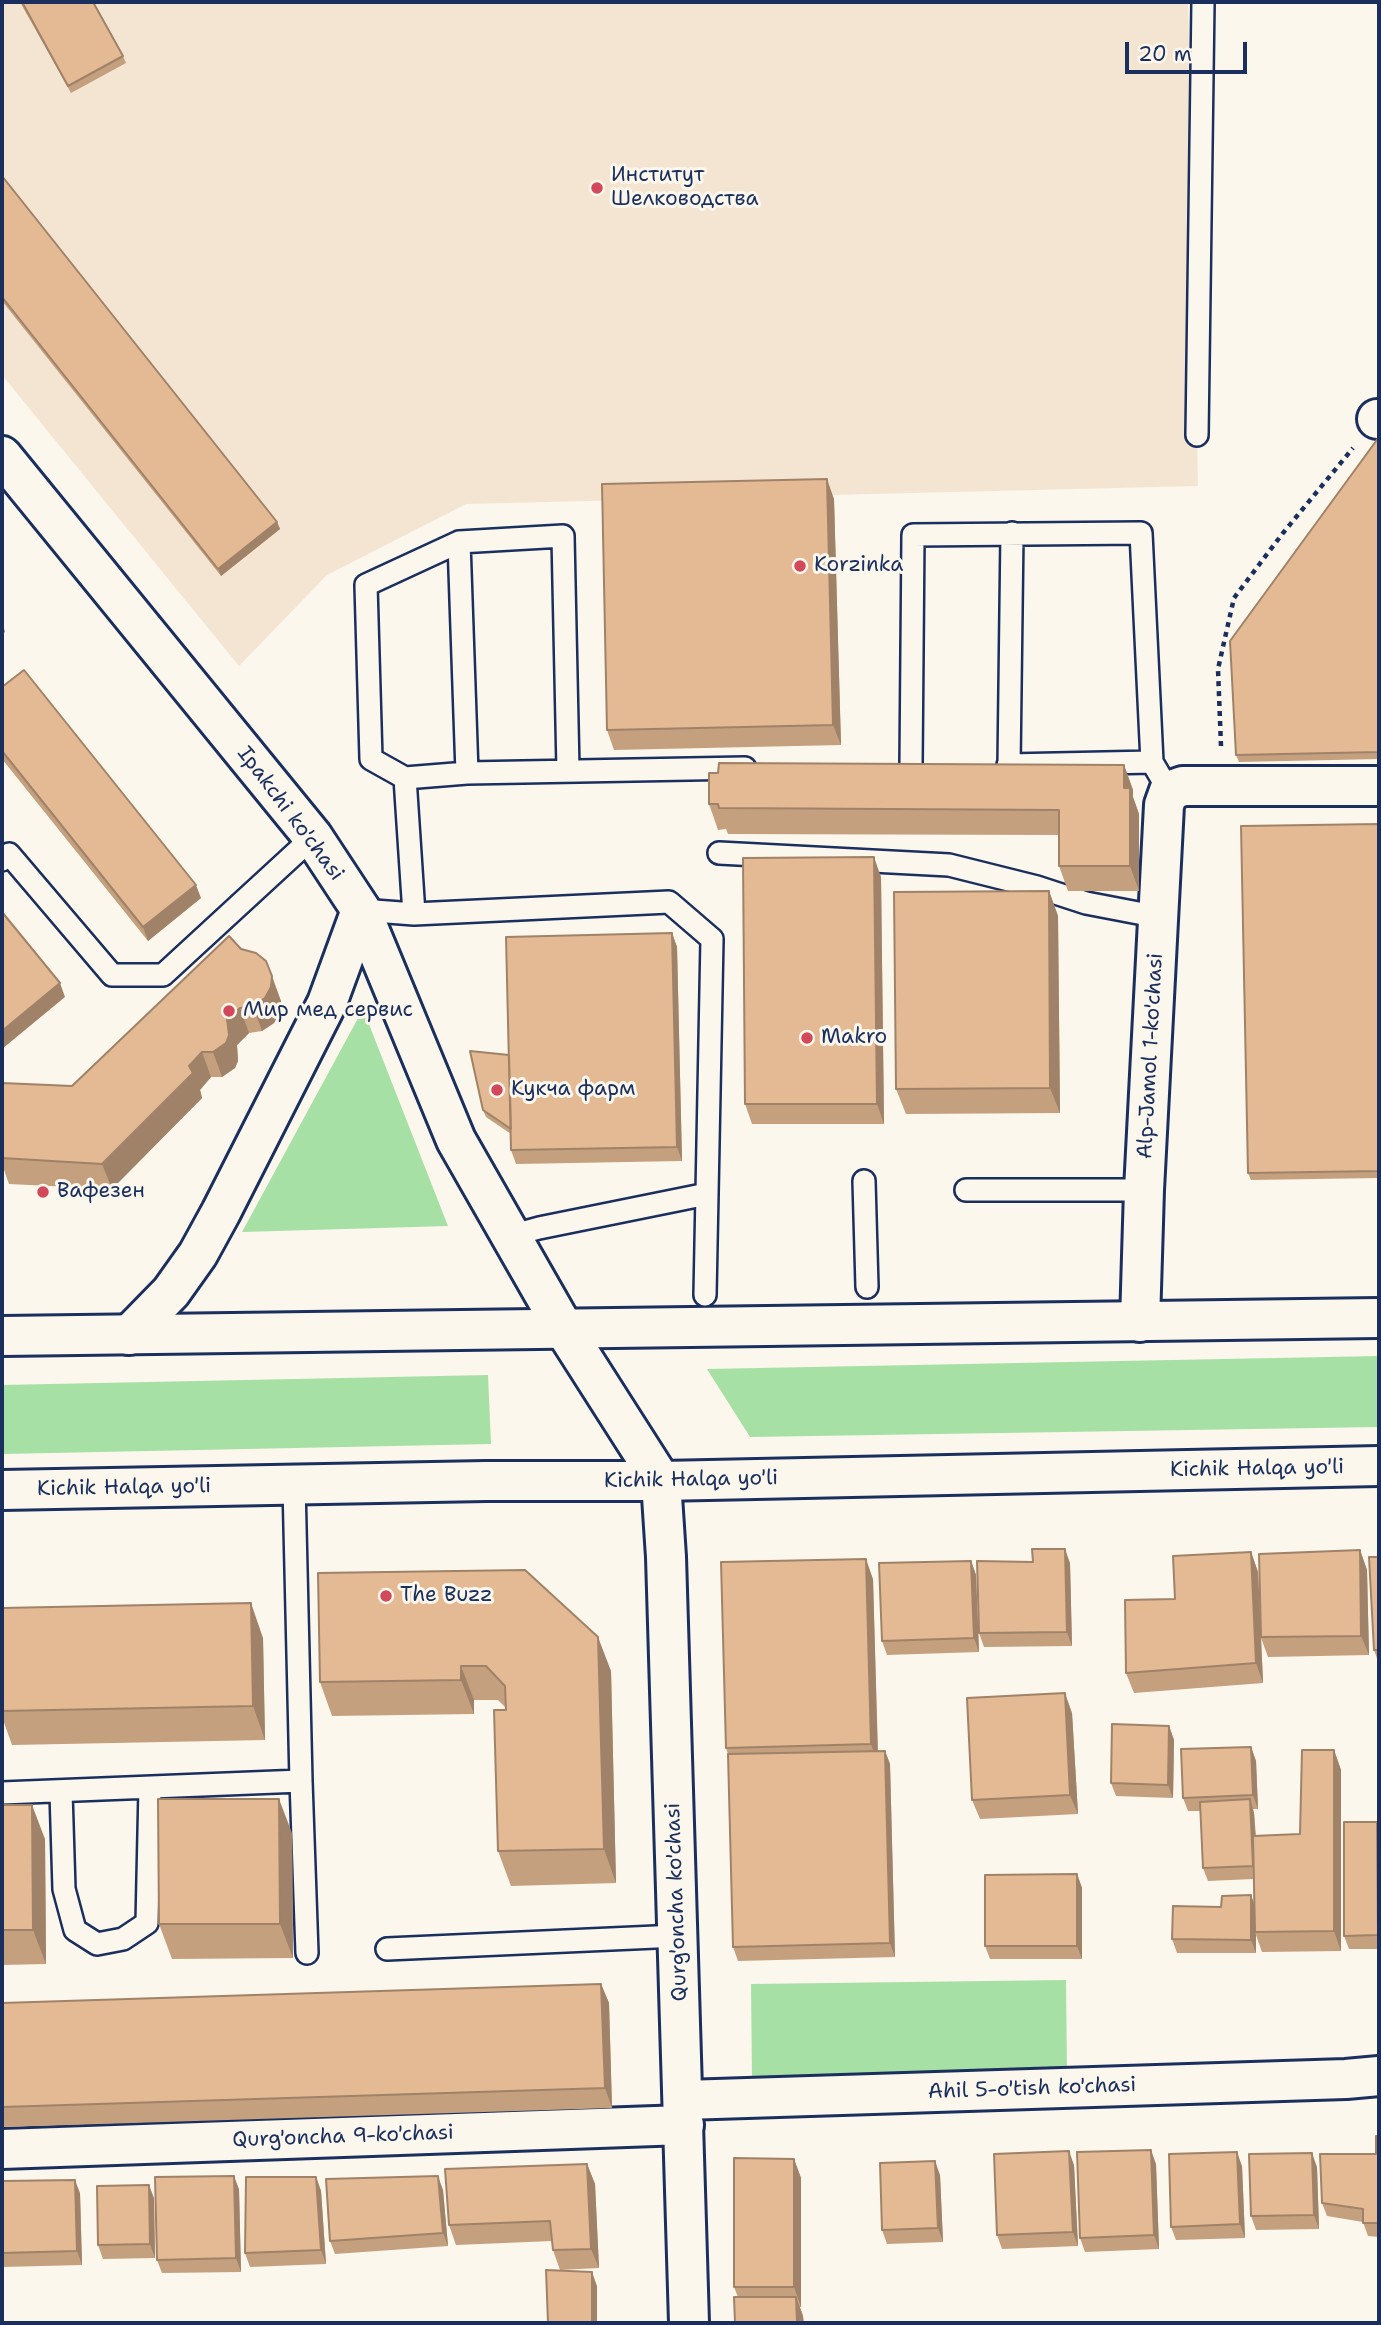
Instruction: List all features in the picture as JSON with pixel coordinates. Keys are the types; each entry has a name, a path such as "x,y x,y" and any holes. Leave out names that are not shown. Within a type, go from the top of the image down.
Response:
{"main road":[{"name":"Ipakchi ko'chasi","path":"2,456 313,837 361,910 456,1140 564,1329 662,1481"},
{"path":"1160,777 1183,786 1379,786"},
{"name":"Alp-Jamol 1-ko'chasi","path":"1140,1322 1144,1190 1164,805 1160,777"},
{"path":"129,1335 171,1292 198,1254 221,1212 327,1003 361,910"},
{"path":"2,1336 1379,1318"},
{"name":"Kichik Halqa yo'li","path":"2,1490 662,1481 1379,1466"},
{"name":"Qurg'oncha ko'chasi","path":"662,1481 667,1571 689,2323"},
{"name":"Ahil 5-o'tish ko'chasi","path":"684,2112 1379,2076"},
{"name":"Qurg'oncha 9-ko'chasi","path":"2,2149 684,2112"}],"lane":[{"path":"1197,435 1203,2"},
{"path":"1009,765 1012,533"},
{"path":"936,766 904,766 913,535 1141,533 1160,777 985,765"},
{"path":"568,770 563,536 459,542 366,585 371,759 405,778 568,770 760,768"},
{"path":"459,542 467,773"},
{"path":"405,778 414,914"},
{"path":"4,853 112,975 163,975 313,837"},
{"path":"719,853 949,866 1037,887 1086,903 1158,917"},
{"path":"361,910 414,914 669,902 712,939 705,1295"},
{"path":"864,1181 867,1287"},
{"path":"966,1190 1144,1190"},
{"path":"510,1236 707,1194"},
{"path":"295,1485 307,1953"},
{"path":"2,1793 301,1781"},
{"path":"61,1792 64,1889 75,1930 97,1944 123,1939 147,1923 150,1788"},
{"path":"387,1949 678,1936"}],"path":[{"path":"1221,751 1218,669 1234,598 1283,533 1378,419"}],"shaded area":[{"name":"Институт Шелководства","path":"2,2 1188,2 1198,486 466,504 327,575 239,666 2,375"}],"green space":[{"path":"363,1009 448,1226 242,1232"},
{"path":"1379,1356 1379,1427 750,1437 707,1369"},
{"path":"488,1375 491,1444 2,1454 2,1385"},
{"path":"1066,1980 1067,2074 752,2078 751,1984"}],"building":[{"path":"22,2 93,2 123,56 68,86"},
{"path":"2,176 277,522 218,569 2,297"},
{"path":"1379,437 1379,752 1236,755 1230,641"},
{"path":"827,479 833,725 607,730 602,484"},
{"path":"24,670 196,885 143,927 2,751 2,687"},
{"path":"719,763 1124,765 1124,788 1130,788 1130,866 1059,866 1059,810 719,808 718,804 709,804 709,773 718,773"},
{"path":"1379,824 1379,1171 1248,1173 1241,826"},
{"path":"874,857 877,1104 745,1104 743,858"},
{"path":"1049,891 1050,1088 896,1089 894,892"},
{"path":"2,912 60,983 2,1031"},
{"path":"672,933 677,1147 511,1150 506,937"},
{"path":"229,936 241,949 256,953 266,961 272,976 271,987 265,998 253,1006 240,1008 227,1019 229,1035 226,1043 213,1052 202,1052 189,1066 193,1073 102,1164 2,1158 2,1083 72,1086"},
{"name":"Кукча фарм","path":"470,1051 509,1055 511,1129 483,1110"},
{"path":"1032,1549 1065,1549 1067,1632 979,1633 977,1561 1033,1562"},
{"path":"1360,1550 1361,1636 1261,1637 1259,1554"},
{"path":"1251,1552 1256,1663 1126,1673 1125,1600 1175,1599 1173,1556"},
{"path":"1369,1557 1379,1557 1379,1650 1374,1650"},
{"path":"866,1559 871,1744 726,1748 721,1562"},
{"path":"971,1561 974,1638 882,1641 879,1563"},
{"path":"525,1570 598,1637 604,1849 498,1851 494,1710 506,1710 505,1686 486,1666 461,1666 461,1680 320,1682 318,1573"},
{"path":"251,1603 253,1706 2,1711 2,1608"},
{"path":"1065,1693 1070,1795 972,1800 967,1698"},
{"path":"1112,1724 1169,1726 1168,1785 1111,1783"},
{"path":"1251,1747 1253,1795 1183,1798 1181,1749"},
{"path":"1302,1750 1334,1750 1334,1931 1255,1932 1253,1836 1300,1834"},
{"path":"885,1751 890,1943 733,1947 728,1754"},
{"path":"158,1799 279,1799 280,1924 159,1924"},
{"path":"1250,1799 1253,1866 1203,1868 1200,1802"},
{"path":"2,1805 32,1805 33,1930 2,1930"},
{"path":"1344,1822 1377,1822 1378,1935 1344,1936"},
{"path":"1077,1874 1077,1946 985,1946 985,1875"},
{"path":"1251,1895 1251,1940 1172,1939 1173,1906 1221,1907 1222,1896"},
{"path":"601,1984 605,2088 2,2107 2,2003"},
{"path":"1376,2136 1379,2136 1379,2223 1363,2223 1363,2209 1322,2203 1320,2154 1376,2154"},
{"path":"1151,2150 1154,2235 1080,2238 1077,2152"},
{"path":"1069,2151 1073,2232 997,2235 994,2154"},
{"path":"1237,2152 1240,2224 1171,2227 1169,2154"},
{"path":"1312,2153 1314,2215 1251,2216 1249,2154"},
{"path":"734,2158 794,2159 794,2287 734,2287"},
{"path":"935,2161 938,2228 882,2230 880,2163"},
{"path":"587,2164 591,2249 553,2250 550,2221 449,2225 445,2169"},
{"path":"234,2176 236,2258 157,2260 155,2177"},
{"path":"438,2176 443,2233 330,2241 326,2179"},
{"path":"246,2177 316,2177 321,2250 245,2253"},
{"path":"75,2180 77,2251 2,2253 2,2181"},
{"path":"149,2185 150,2244 98,2245 97,2186"},
{"path":"546,2270 592,2272 592,2323 548,2323"},
{"path":"734,2297 796,2297 797,2323 735,2323"}],"place":[{"name":"Институт Шелководства","path":"597,188"},
{"name":"Korzinka","path":"800,566"},
{"name":"Мир мед сервис","path":"229,1011"},
{"name":"Makro","path":"807,1038"},
{"name":"Кукча фарм","path":"497,1090"},
{"name":"Вафезен","path":"43,1192"},
{"name":"The Buzz","path":"386,1596"}]}
